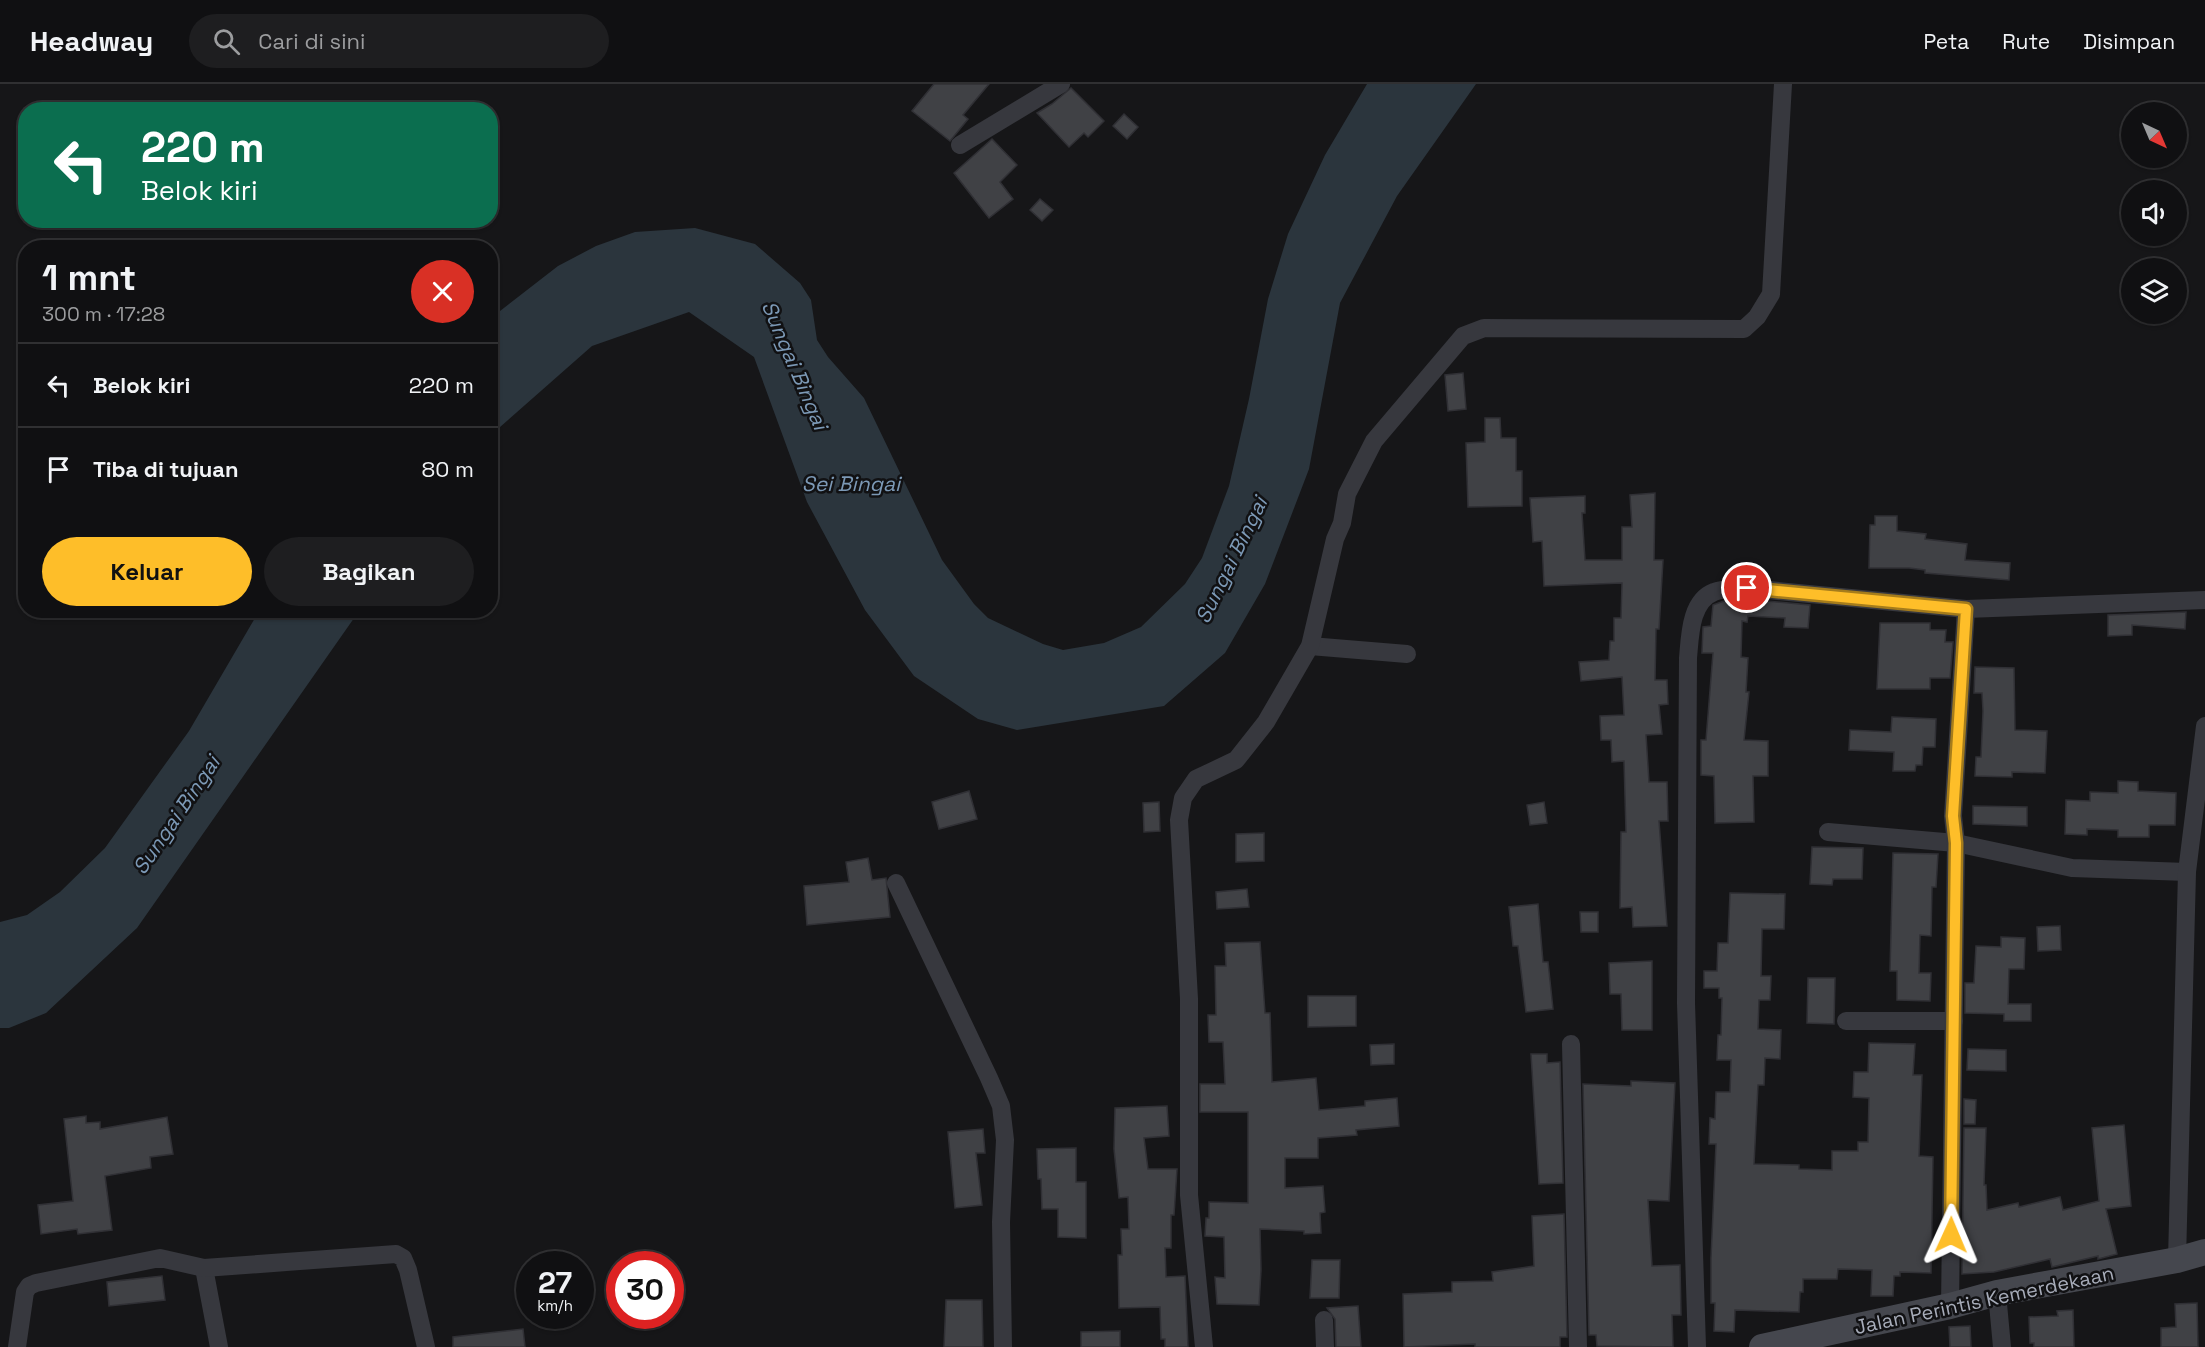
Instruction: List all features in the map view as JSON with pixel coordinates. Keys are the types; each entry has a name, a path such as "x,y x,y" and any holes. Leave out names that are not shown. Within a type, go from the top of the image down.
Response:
{"street":[{"path":"960,145 1061,84"},
{"path":"1204,1347 1189,1195 1189,999 1179,820 1184,798 1196,779 1236,760 1266,722 1310,646 1347,494 1363,459 1381,432 1463,336 1484,328 1744,329 1757,317 1771,294 1783,84"},
{"path":"1696,1347 1686,1003 1688,658 1690,628 1698,606 1714,592 1747,588 1966,609 2205,600"},
{"path":"1950,1306 1956,843 1953,816 1966,609"},
{"path":"1310,646 1407,654"},
{"path":"2177,1260 2187,872 2205,726"},
{"path":"1828,832 1956,843 2072,868 2187,872"},
{"path":"896,883 1001,1106 1005,1140 1001,1222 1003,1347"},
{"path":"1846,1021 1954,1021"},
{"path":"1571,1044 1578,1347"},
{"name":"Jalan Perintis Kemerdekaan","path":"1762,1347 1950,1306 1997,1293 2177,1260 2205,1252"},
{"path":"17,1347 25,1292 29,1286 36,1283 160,1258 204,1268 396,1254 403,1258 408,1270 426,1347"},
{"path":"204,1268 219,1347"},
{"path":"1997,1293 2002,1347"},
{"path":"1324,1320 1325,1347"}],"water":[{"name":"Sei Bingai","path":"1367,84 1476,84 1397,196 1340,303 1309,469 1265,584 1225,653 1164,706 1017,730 978,719 914,676 865,610 807,502 754,357 689,312 592,346 498,429 498,313 558,266 596,246 635,232 695,228 755,244 800,283 811,300 817,340 828,357 864,398 942,560 974,604 988,618 1043,644 1063,650 1104,643 1141,627 1185,584 1202,558 1229,486 1249,399 1268,299 1288,234 1325,155"},
{"name":"Sungai Bingai","path":"255,618 354,618 137,928 46,1013 9,1028 0,1028 0,922 27,915 60,892 105,848 189,731"}],"building":[{"path":"934,84 989,84 963,115 968,119 950,141 912,111"},
{"path":"1071,88 1104,121 1088,137 1084,133 1069,147 1037,113"},
{"path":"1124,114 1138,127 1127,139 1113,126"},
{"path":"992,139 1017,165 1000,182 1013,199 989,218 954,173"},
{"path":"1040,199 1053,210 1042,221 1030,210"},
{"path":"1463,373 1466,409 1448,411 1445,375"},
{"path":"1485,418 1500,418 1501,438 1516,438 1516,471 1522,471 1522,506 1468,507 1466,443 1485,442"},
{"path":"1655,493 1654,560 1663,560 1659,629 1656,629 1655,680 1667,680 1668,704 1659,705 1662,734 1646,735 1649,782 1667,782 1668,821 1659,821 1667,926 1633,927 1632,907 1620,908 1621,832 1626,832 1624,761 1612,762 1611,740 1601,740 1600,716 1624,715 1622,677 1581,681 1579,662 1609,660 1610,641 1614,641 1614,618 1621,618 1622,583 1544,586 1542,541 1533,542 1530,498 1585,496 1585,513 1582,513 1585,560 1622,560 1622,527 1632,527 1630,495"},
{"path":"1875,516 1897,516 1897,531 1926,534 1925,539 1967,544 1965,560 2010,563 2009,580 1925,573 1925,570 1909,568 1869,568 1870,525 1875,525"},
{"path":"1747,599 1810,605 1808,628 1784,627 1785,618 1748,616 1747,622 1742,621 1741,657 1748,658 1746,692 1749,692 1744,740 1768,741 1768,776 1753,776 1754,822 1715,823 1714,776 1701,775 1701,740 1706,740 1713,653 1702,653 1703,627 1711,626 1713,605 1724,601"},
{"path":"2186,612 2185,629 2132,625 2132,635 2108,636 2108,615"},
{"path":"1880,623 1930,623 1930,630 1946,630 1945,642 1953,642 1950,678 1930,678 1930,689 1877,689"},
{"path":"1975,667 2014,668 2015,730 2047,731 2045,773 2012,772 2012,777 1975,776 1976,757 1981,757 1983,711 1982,693 1974,693"},
{"path":"1892,717 1936,719 1935,747 1923,747 1922,765 1916,765 1915,771 1893,771 1894,752 1849,750 1850,730 1891,732"},
{"path":"2118,781 2138,782 2138,791 2176,793 2175,825 2149,825 2149,837 2118,837 2118,830 2087,829 2087,835 2065,834 2066,800 2090,801 2090,792 2118,793"},
{"path":"969,791 977,819 939,829 932,802"},
{"path":"1159,802 1160,831 1144,832 1143,803"},
{"path":"1544,802 1547,823 1530,825 1527,805"},
{"path":"1973,806 2027,807 2027,826 1973,824"},
{"path":"1264,833 1264,861 1236,862 1236,834"},
{"path":"1812,847 1863,848 1862,879 1833,879 1832,885 1810,884"},
{"path":"1893,853 1938,854 1936,887 1932,887 1931,936 1920,935 1919,973 1931,973 1930,1001 1897,1000 1897,971 1890,971"},
{"path":"868,858 872,880 886,878 890,917 807,925 804,886 849,882 846,862"},
{"path":"1247,889 1249,907 1217,909 1216,892"},
{"path":"1730,893 1785,894 1784,929 1762,929 1761,976 1771,976 1770,1000 1759,1000 1758,1029 1781,1030 1780,1059 1765,1058 1764,1085 1758,1085 1754,1164 1799,1165 1799,1169 1832,1170 1832,1151 1858,1151 1858,1142 1868,1142 1869,1098 1853,1097 1854,1072 1868,1072 1869,1043 1915,1044 1913,1075 1922,1075 1919,1156 1933,1157 1931,1273 1900,1272 1900,1276 1894,1276 1893,1296 1871,1296 1872,1270 1838,1269 1837,1279 1803,1279 1799,1312 1735,1310 1734,1332 1714,1331 1715,1303 1711,1303 1711,1258 1716,1144 1709,1144 1710,1118 1715,1119 1716,1092 1730,1092 1731,1060 1717,1060 1718,1035 1721,1035 1722,998 1719,998 1719,988 1704,988 1704,971 1717,971 1718,943 1728,943"},
{"path":"1538,904 1543,962 1548,962 1553,1009 1526,1012 1518,946 1513,946 1509,907"},
{"path":"1580,912 1598,912 1598,932 1581,932"},
{"path":"2060,926 2061,950 2038,951 2037,927"},
{"path":"2001,937 2025,938 2024,969 2009,969 2008,1004 2031,1004 2031,1021 2004,1021 2004,1014 1965,1013 1965,983 1974,983 1976,946 2001,947"},
{"path":"1260,942 1265,1013 1270,1013 1272,1082 1316,1078 1319,1110 1365,1106 1365,1101 1397,1098 1399,1126 1356,1130 1357,1135 1318,1138 1318,1158 1285,1158 1285,1188 1323,1186 1325,1212 1320,1213 1321,1233 1304,1234 1304,1231 1260,1229 1259,1305 1217,1304 1215,1277 1225,1278 1224,1237 1205,1236 1206,1218 1209,1218 1209,1202 1248,1203 1248,1112 1200,1112 1200,1084 1225,1084 1223,1042 1209,1042 1208,1015 1216,1015 1215,966 1226,966 1225,943"},
{"path":"1652,961 1652,1030 1622,1030 1621,994 1610,994 1609,963"},
{"path":"1808,978 1835,978 1834,1024 1807,1023"},
{"path":"1308,996 1356,996 1356,1026 1308,1027"},
{"path":"1394,1044 1394,1064 1371,1065 1370,1045"},
{"path":"1968,1049 2006,1050 2006,1071 1967,1070"},
{"path":"1531,1054 1547,1054 1547,1063 1560,1062 1563,1183 1539,1184"},
{"path":"1631,1081 1675,1083 1669,1201 1648,1200 1652,1266 1680,1265 1681,1315 1672,1315 1673,1347 1597,1346 1596,1335 1589,1335 1583,1084 1631,1086"},
{"path":"1964,1099 1976,1100 1975,1124 1964,1124"},
{"path":"1167,1106 1169,1136 1144,1138 1148,1169 1177,1169 1174,1215 1171,1215 1171,1248 1165,1248 1166,1277 1185,1276 1188,1347 1165,1347 1165,1339 1161,1339 1160,1307 1119,1308 1118,1255 1122,1255 1121,1229 1129,1229 1128,1197 1119,1198 1114,1149 1115,1108"},
{"path":"86,1116 86,1123 100,1122 100,1129 167,1117 173,1154 150,1157 151,1168 105,1176 112,1230 78,1234 77,1229 41,1234 38,1205 73,1201 64,1119"},
{"path":"2124,1125 2131,1206 2106,1209 2117,1254 2052,1267 2050,1259 1994,1272 1962,1274 1964,1128 1986,1128 1984,1185 1986,1185 1987,1210 2018,1203 2019,1207 2060,1197 2063,1210 2099,1201 2092,1128"},
{"path":"983,1129 985,1153 976,1153 982,1205 955,1208 948,1132"},
{"path":"1076,1148 1076,1182 1086,1182 1086,1238 1058,1237 1058,1209 1042,1209 1037,1149"},
{"path":"1564,1214 1567,1337 1560,1337 1560,1347 1475,1347 1475,1344 1404,1347 1403,1294 1452,1292 1452,1282 1493,1281 1492,1272 1534,1266 1532,1216"},
{"path":"1312,1260 1340,1260 1339,1298 1310,1298"},
{"path":"162,1276 165,1300 109,1306 107,1282"},
{"path":"946,1300 982,1300 983,1347 944,1347"},
{"path":"2197,1303 2198,1347 2161,1347 2161,1328 2176,1327 2175,1304"},
{"path":"1358,1306 1361,1347 1336,1347 1335,1319 1327,1308"},
{"path":"2073,1310 2074,1347 2034,1347 2034,1343 2030,1343 2029,1317 2058,1316 2057,1311"},
{"path":"1970,1326 1971,1347 1950,1347 1949,1327"},
{"path":"523,1329 525,1347 453,1347 453,1337"},
{"path":"1120,1331 1120,1347 1081,1347 1081,1332"}],"route":[{"path":"1747,588 1966,609 1953,816 1956,843 1951,1235"}]}
